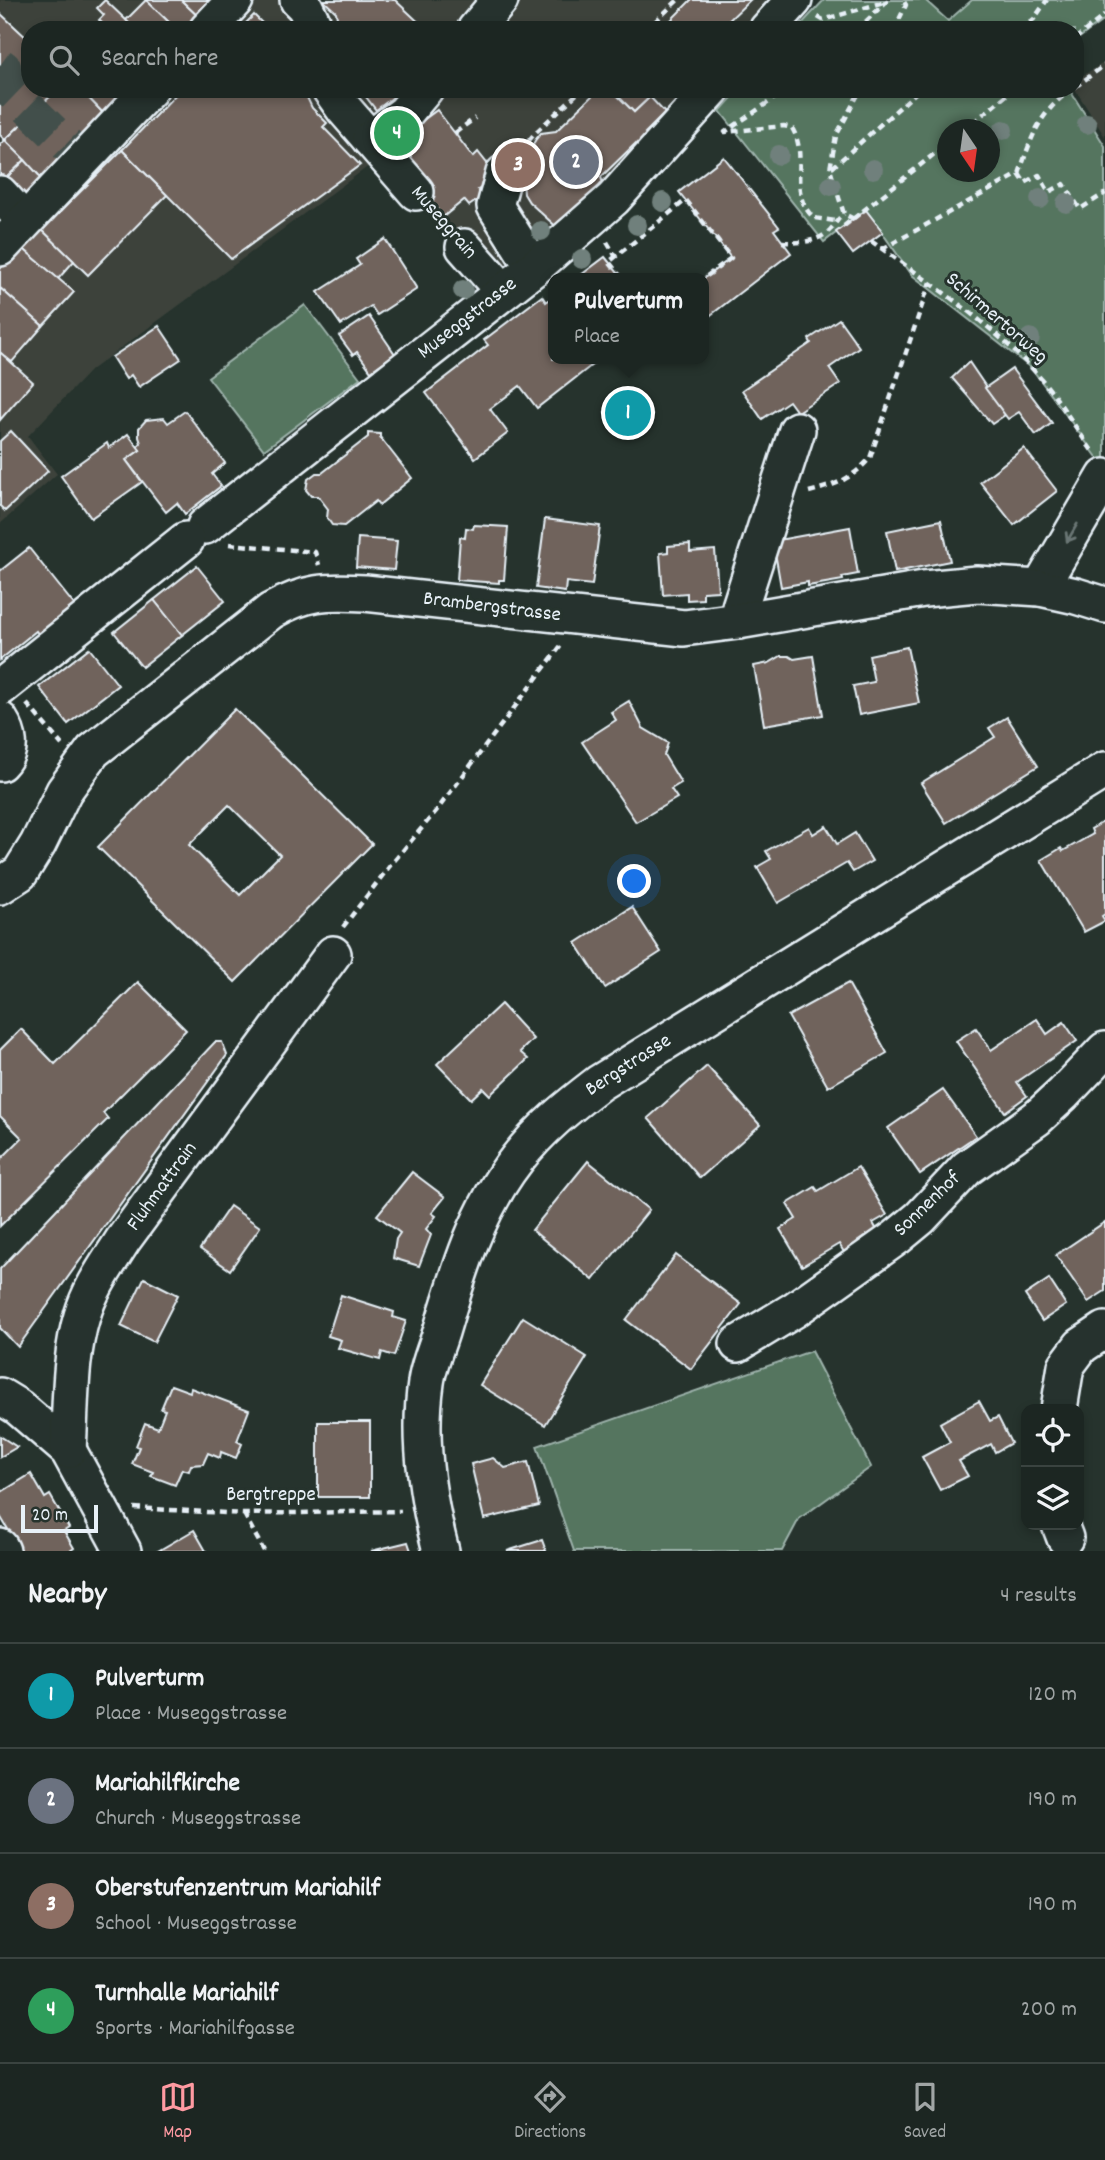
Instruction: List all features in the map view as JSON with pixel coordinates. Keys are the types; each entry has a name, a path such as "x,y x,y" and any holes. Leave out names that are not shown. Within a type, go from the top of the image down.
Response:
{"street":[{"path":"216,21 236,0"},
{"path":"298,0 312,21"},
{"path":"482,21 500,0"},
{"path":"781,21 804,6"},
{"path":"0,248 78,156 140,98"},
{"name":"Museggrain","path":"337,98 416,192"},
{"path":"370,139 405,113 418,98"},
{"name":"Museggstrasse","path":"0,688 203,536 534,268 613,199 704,98"},
{"path":"504,173 495,206 534,268"},
{"path":"0,194 24,220"},
{"name":"Museggrain","path":"464,247 503,292"},
{"path":"738,621 740,607 797,430"},
{"path":"1040,589 1102,469"},
{"name":"Brambergstrasse","path":"0,886 20,873 38,844 64,791 93,751 271,611 295,598 326,591 365,593 684,628 924,589 991,583 1040,589 1105,605"},
{"path":"0,763 9,746 8,735 15,713"},
{"name":"Bergstrasse","path":"442,1551 430,1510 424,1442 426,1382 456,1278 487,1203 517,1158 552,1120 599,1083 1105,770"},
{"name":"Fluhmattrain","path":"68,1450 73,1362 82,1316 98,1279 123,1240 333,954"},
{"name":"Sonnenhof","path":"738,1344 794,1310 897,1237 920,1218 967,1168 1037,1118 1105,1050"},
{"path":"1060,1404 1066,1366 1081,1346 1105,1330"},
{"path":"0,1396 18,1407 68,1450 123,1551"}],"path":[{"path":"656,21 678,0"},
{"path":"898,21 906,5 904,0"},
{"path":"1031,21 1047,0"},
{"path":"804,6 823,20 886,1"},
{"path":"866,21 886,1"},
{"path":"1084,32 1105,15"},
{"path":"1084,80 1105,65"},
{"path":"535,134 573,98"},
{"path":"775,98 725,132 784,126 792,128 800,146 798,186 803,205 814,218 835,221"},
{"path":"854,219 844,214 830,169 836,136 857,98"},
{"path":"830,169 910,98"},
{"path":"977,119 1003,98"},
{"path":"882,249 1019,174 1031,138 1046,110 1061,98"},
{"path":"455,133 475,118"},
{"path":"844,226 937,151"},
{"path":"1019,174 1026,183 1039,175 1049,192 1064,184 1080,209 1104,194 1105,196"},
{"path":"618,273 609,262 686,200 731,258 709,274"},
{"path":"782,242 804,243 828,232 844,214"},
{"path":"604,238 616,257"},
{"name":"Schirmertorweg","path":"871,241 930,282 1006,343 1038,375 1102,469"},
{"path":"773,504 838,485 870,458 930,282"},
{"path":"203,536 315,552 320,571"},
{"path":"333,954 336,937 388,866 437,810 560,649 575,617"},
{"path":"15,713 63,746"},
{"name":"Bergtreppe","path":"125,1507 244,1514 430,1510"},
{"path":"244,1514 264,1551"}],"shaded area":[{"path":"0,0 794,0 775,21 21,21 21,98 702,98 499,287 370,139 377,160 91,370 28,436 57,474 0,524"},
{"path":"1105,62 1105,137 1081,98 1084,98 1084,75"}],"green space":[{"path":"824,0 925,0 948,21 804,21"},
{"path":"972,0 1105,0 1105,19 1084,34 1084,21 948,21"},
{"path":"732,98 1075,98 1105,146 1105,468 1032,369 912,275 866,210 824,242 720,111"},
{"path":"305,305 360,378 264,450 208,377"},
{"path":"811,1351 871,1467 799,1519 782,1551 574,1551 537,1446"}],"building":[{"path":"105,0 127,21 100,21 104,15 97,8"},
{"path":"146,0 181,0 202,20 201,21 168,21"},
{"path":"146,0 168,21 127,21"},
{"path":"181,0 221,0 202,20"},
{"path":"323,0 395,0 417,21 338,21 336,12"},
{"path":"691,0 750,0 728,21 670,21"},
{"path":"0,13 21,33 21,98 49,98 5,140 0,135"},
{"path":"254,15 260,21 248,21"},
{"path":"49,98 89,98 109,119 45,182 5,140"},
{"path":"89,98 129,98 109,119"},
{"path":"172,98 307,98 312,108 327,123 323,127 360,165 231,259 122,150"},
{"path":"367,98 392,98 376,110"},
{"path":"590,98 620,98 634,112 651,98 665,113 645,133 651,139 640,149 635,144 601,177 603,184 600,192 561,231 529,202 524,194 523,182 536,166 538,158 533,144 541,133 556,131"},
{"path":"620,98 649,98 634,112"},
{"path":"437,110 473,157 478,152 497,176 478,190 483,196 469,206 464,200 443,217 388,146"},
{"path":"5,140 25,160 2,182 0,145"},
{"path":"122,150 167,195 88,275 42,230"},
{"path":"724,157 779,227 774,230 791,253 709,316 709,274 731,258 679,192"},
{"path":"25,160 45,182 22,203 2,182"},
{"path":"866,210 883,232 853,254 836,232"},
{"path":"38,226 74,261 58,279 20,246"},
{"path":"385,239 417,289 377,315 371,306 341,325 318,292 360,265 356,259"},
{"path":"20,246 74,292 43,326 0,288 0,269"},
{"path":"605,257 618,273 584,273"},
{"path":"0,288 43,326 12,362 0,353"},
{"path":"542,296 546,302 548,301 548,364 593,364 537,408 520,386 490,409 508,433 475,458 426,393 488,345 484,340"},
{"path":"369,316 395,354 371,371 357,352 353,355 339,336"},
{"path":"839,319 859,347 829,368 840,384 797,412 789,401 762,419 742,390 811,343 809,339"},
{"path":"159,326 181,359 139,387 131,375 126,379 112,357"},
{"path":"0,354 33,382 0,420"},
{"path":"969,362 1005,415 992,424 952,378"},
{"path":"1012,369 1052,423 1036,435 1019,412 1008,419 985,388"},
{"path":"636,391 652,415 620,436 605,412"},
{"path":"185,411 225,463 212,474 221,486 185,514 177,503 166,512 126,460 140,450 137,447 141,443 139,428 146,420 164,418 168,423"},
{"path":"11,431 48,471 5,511 0,506 0,441"},
{"path":"368,433 380,434 412,478 379,505 376,501 344,526 332,525 327,518 328,509 318,496 311,496 306,490 308,479 316,473 322,473 368,437"},
{"path":"128,434 140,450 126,460 142,482 91,518 61,476 107,443 109,448"},
{"path":"1024,448 1057,491 1014,525 980,482"},
{"path":"545,519 600,526 592,585 566,582 565,592 536,588"},
{"path":"941,520 950,561 895,572 887,531"},
{"path":"474,525 508,527 504,580 499,580 499,583 457,580 460,537 465,538 466,528 473,529"},
{"path":"850,527 858,574 842,577 843,580 808,586 808,582 781,587 773,541"},
{"path":"358,538 397,541 394,570 356,567"},
{"path":"690,544 690,552 715,550 718,591 703,592 703,599 687,600 687,593 663,595 660,553 668,552 668,546"},
{"path":"29,548 75,606 39,635 36,631 0,660 0,571"},
{"path":"197,566 225,601 182,635 154,600"},
{"path":"154,600 182,635 142,667 114,632"},
{"path":"907,647 919,703 859,715 853,686 874,682 869,655"},
{"path":"89,648 118,685 68,724 39,687"},
{"path":"781,656 794,659 813,656 823,715 764,725 754,666 769,663"},
{"path":"629,701 643,728 668,743 664,755 681,783 671,789 677,798 636,822 582,742 616,720 611,712"},
{"path":"235,709 372,844 235,982 98,847","holes":["229,805 280,855 240,895 189,845"]},
{"path":"1007,717 1038,766 946,823 921,783 995,737 989,728"},
{"path":"1105,821 1105,914 1102,916 1105,921 1084,932 1041,860 1093,834 1091,829"},
{"path":"826,826 837,844 855,833 872,861 853,872 847,863 778,903 757,867 771,859 766,851 809,827 813,834"},
{"path":"632,907 661,952 605,988 576,943"},
{"path":"138,982 186,1030 103,1113 108,1119 0,1226 0,1160 22,1138 0,1116 0,1050 21,1029 55,1064"},
{"path":"848,983 887,1053 828,1087 788,1016"},
{"path":"501,1004 533,1039 520,1052 528,1059 490,1095 483,1088 471,1099 437,1064"},
{"path":"1037,1019 1047,1034 1064,1022 1077,1041 1017,1082 1027,1096 1005,1112 956,1041 976,1028 991,1050"},
{"path":"215,1042 222,1042 227,1055 18,1347 0,1328 0,1269"},
{"path":"707,1066 760,1125 700,1178 648,1118"},
{"path":"943,1090 976,1136 920,1174 888,1128"},
{"path":"588,1161 649,1210 593,1280 532,1230"},
{"path":"858,1167 887,1215 873,1223 881,1237 847,1257 839,1244 802,1266 780,1229 796,1219 787,1204 815,1187 818,1191"},
{"path":"412,1172 445,1197 432,1213 436,1216 426,1229 431,1235 419,1266 393,1258 396,1239 400,1233 377,1215"},
{"path":"230,1206 260,1227 230,1270 200,1249"},
{"path":"1105,1222 1105,1291 1088,1302 1056,1255"},
{"path":"676,1255 741,1304 691,1369 626,1320"},
{"path":"144,1278 178,1295 154,1342 121,1326"},
{"path":"1049,1279 1066,1305 1042,1321 1025,1295"},
{"path":"341,1295 394,1312 393,1317 406,1321 394,1356 382,1352 380,1360 338,1348 341,1340 328,1336"},
{"path":"523,1317 587,1357 545,1425 480,1385"},
{"path":"171,1385 190,1392 191,1388 249,1410 237,1441 242,1444 236,1458 221,1452 220,1458 208,1453 203,1464 191,1465 189,1471 182,1469 175,1485 151,1476 153,1472 132,1464 145,1423 158,1428 165,1410 161,1409"},
{"path":"979,1401 990,1421 998,1417 1011,1443 995,1452 991,1444 959,1461 968,1476 940,1490 922,1457 950,1442 940,1423"},
{"path":"318,1422 370,1422 370,1497 318,1497"},
{"path":"0,1436 17,1447 0,1457"},
{"path":"493,1458 505,1468 528,1462 539,1506 484,1519 471,1464"},
{"path":"31,1474 45,1498 50,1495 69,1528 64,1531 74,1548 70,1551 21,1551 0,1516 0,1493"},
{"path":"194,1530 206,1551 158,1551"},
{"path":"542,1540 546,1551 507,1551"},
{"path":"408,1542 411,1551 371,1551"}],"tunnel":[{"path":"0,65 4,68 9,89 75,153"}],"place":[{"name":"Turnhalle Mariahilf","path":"397,133"},
{"name":"Mariahilfkirche","path":"576,162"},
{"name":"Oberstufenzentrum Mariahilf","path":"518,165"},
{"name":"Pulverturm","path":"628,413"}]}
